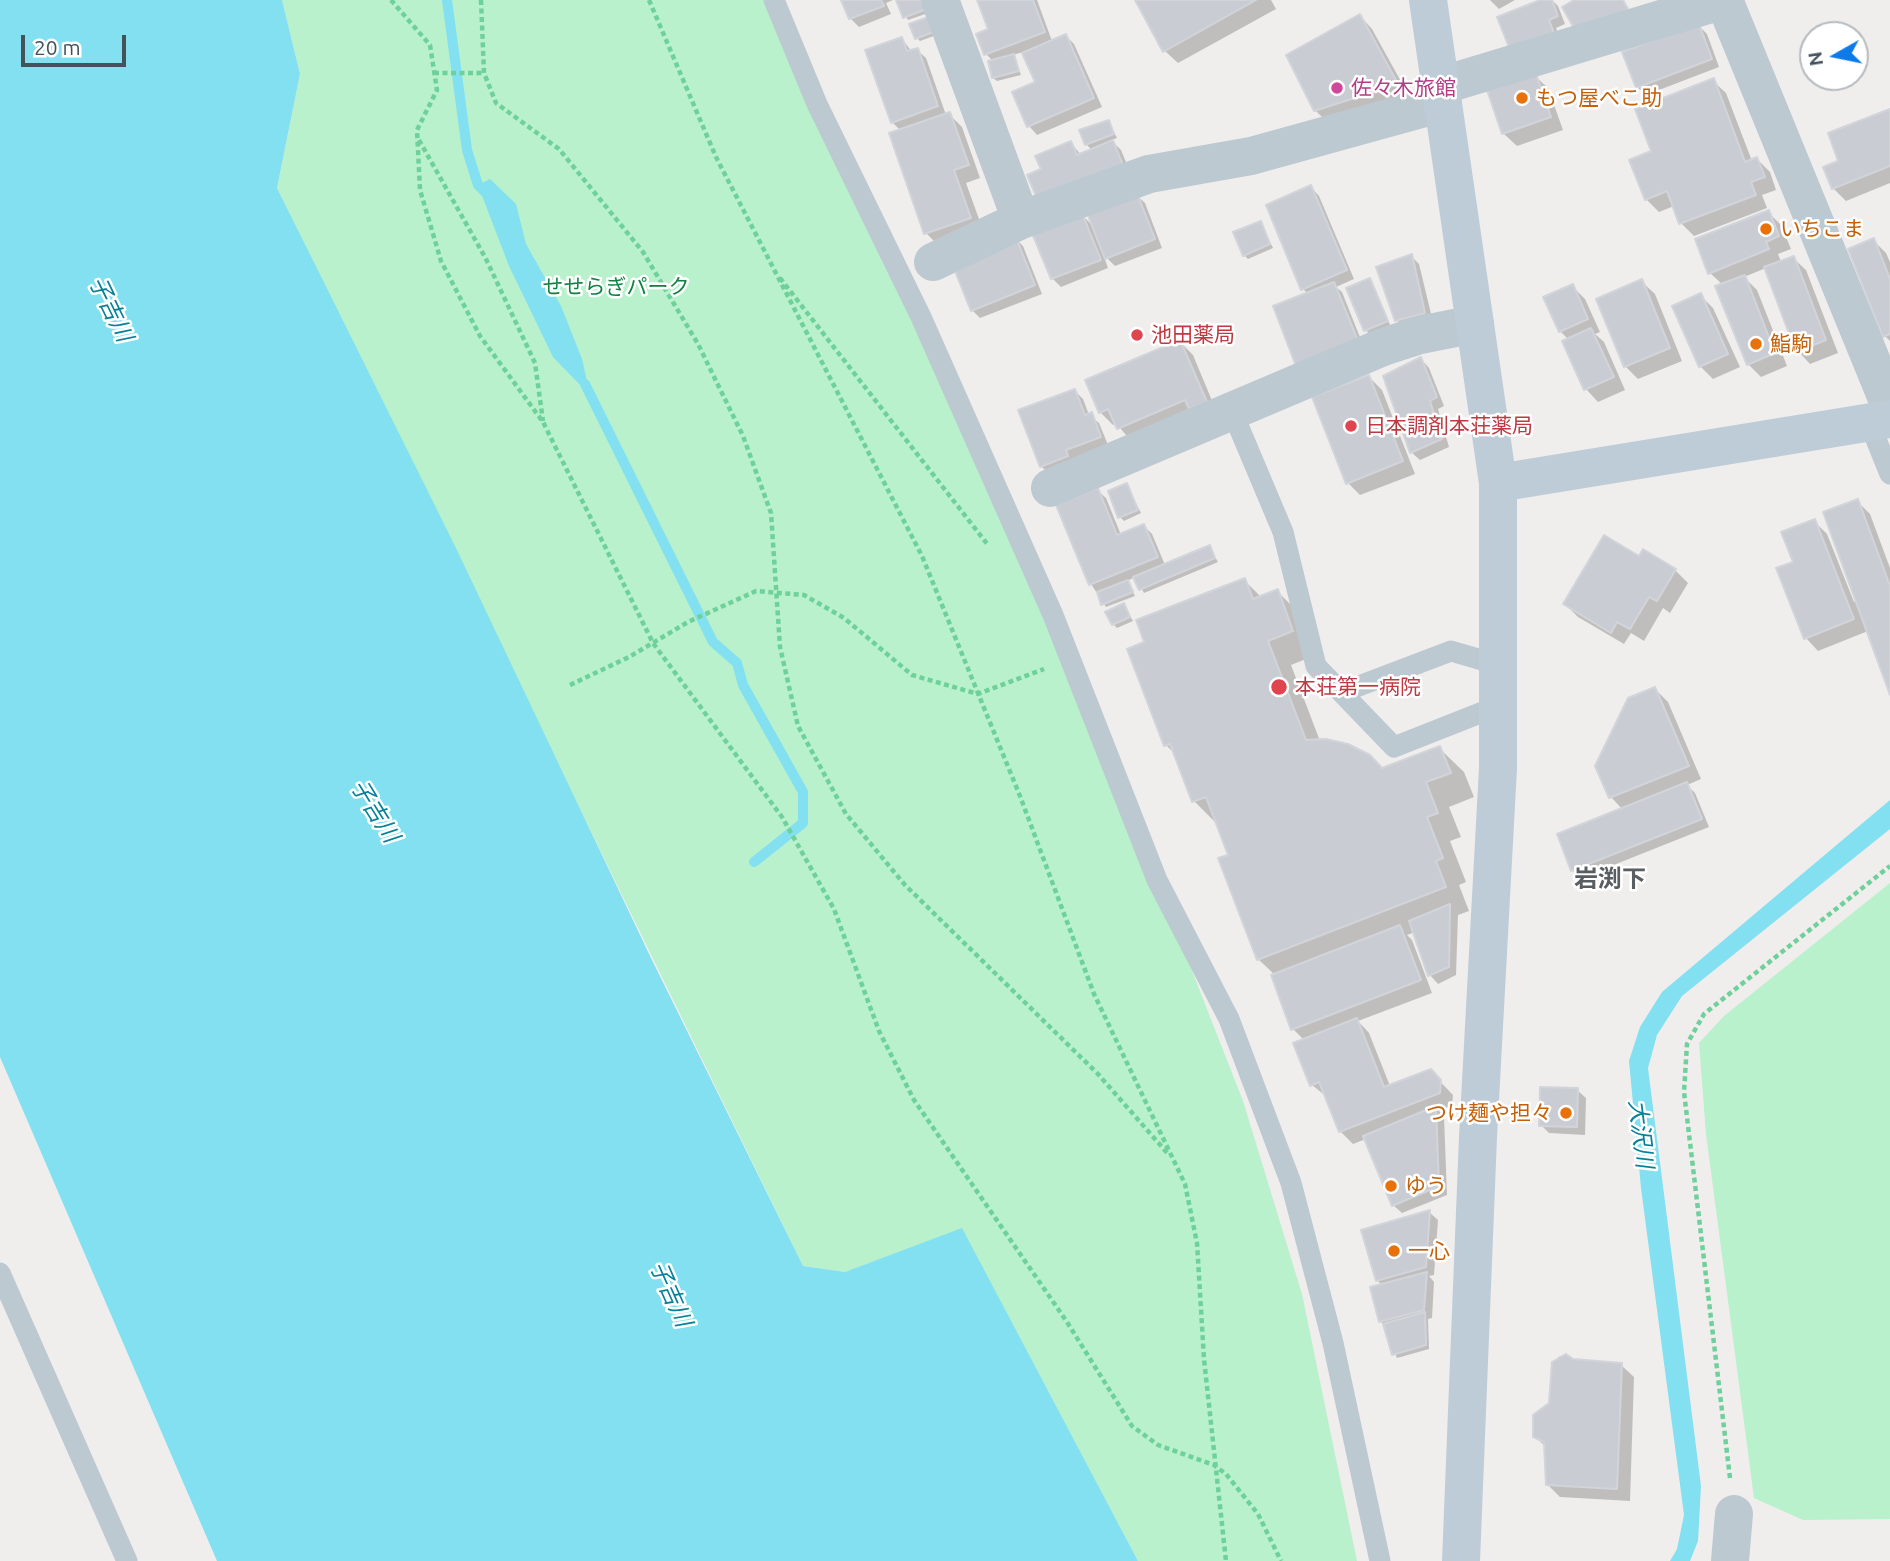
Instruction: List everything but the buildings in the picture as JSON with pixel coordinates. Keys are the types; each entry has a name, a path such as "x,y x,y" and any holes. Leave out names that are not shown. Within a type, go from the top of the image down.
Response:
{"street":[{"path":"940,0 1021,220"},
{"path":"1427,0 1498,483 1498,768 1478,1137 1461,1561"},
{"path":"933,262 1021,220 1149,174 1251,156 1724,0 1883,416 1498,483"},
{"path":"1050,488 1383,347 1420,335 1475,324"},
{"path":"1730,1561 1734,1514"}],"lane":[{"path":"774,0 817,104 921,317 1070,659 1157,880 1228,1019 1290,1183 1333,1343 1380,1561"},
{"path":"1232,411 1283,532 1316,666 1394,747 1498,706"},
{"path":"1883,416 1890,474"},
{"path":"1343,692 1451,651 1499,665"},
{"path":"0,1273 127,1561"}],"path":[{"path":"391,0 430,45 437,90 418,130 420,190 441,261 480,336 543,422 653,643 782,817 834,909 879,1031 914,1100 1067,1322 1132,1426 1158,1446 1214,1465 1226,1474 1258,1514 1282,1561"},
{"path":"481,0 484,73 496,103 559,149 643,252 698,344 743,436 771,513 780,647 798,726 846,814 905,885 1098,1074 1174,1161"},
{"path":"649,0 716,157 922,556 1094,994 1185,1184 1197,1243 1214,1465 1226,1561"},
{"path":"435,73 484,73"},
{"path":"418,139 486,259 535,363 543,422"},
{"path":"774,269 996,554"},
{"path":"570,685 688,622 756,591 804,595 844,618 912,675 978,694 1070,659"},
{"path":"1734,1514 1684,1093 1687,1044 1704,1014 1890,866"}],"green space":[{"name":"せせらぎパーク","path":"282,0 778,0 1070,659 1243,1101 1302,1294 1357,1561 1138,1561 962,1229 845,1272 803,1266 277,188 300,74"},
{"path":"1890,883 1890,1519 1803,1520 1754,1498 1706,1134 1699,1043 1724,1016"}],"water":[{"name":"子吉川","path":"0,0 282,0 300,74 277,188 455,546 650,956 803,1266 845,1272 962,1228 1138,1561 217,1561 0,1057"},
{"path":"490,179 516,204 526,244 561,306 582,359 590,395 553,357 509,266 478,185"},
{"name":"大沢川","path":"1890,800 1890,829 1682,996 1657,1035 1648,1068 1701,1486 1698,1541 1690,1561 1670,1561 1677,1549 1684,1515 1641,1188 1629,1061 1640,1027 1662,992"}],"waterway":[{"path":"447,0 467,150 478,185 487,194"},
{"path":"585,384 713,642 737,663 743,685 803,792 803,823 754,862"}],"place":[{"name":"佐々木旅館","path":"1337,88"},
{"name":"もつ屋べこ助","path":"1522,98"},
{"name":"いちこま","path":"1766,229"},
{"name":"池田薬局","path":"1137,335"},
{"name":"鮨駒","path":"1756,344"},
{"name":"日本調剤本荘薬局","path":"1351,426"},
{"name":"本荘第一病院","path":"1279,687"},
{"name":"つけ麺や担々","path":"1566,1113"},
{"name":"ゆう","path":"1391,1186"},
{"name":"一心","path":"1394,1251"}],"district":[{"name":"岩渕下","path":"1610,879"}]}
